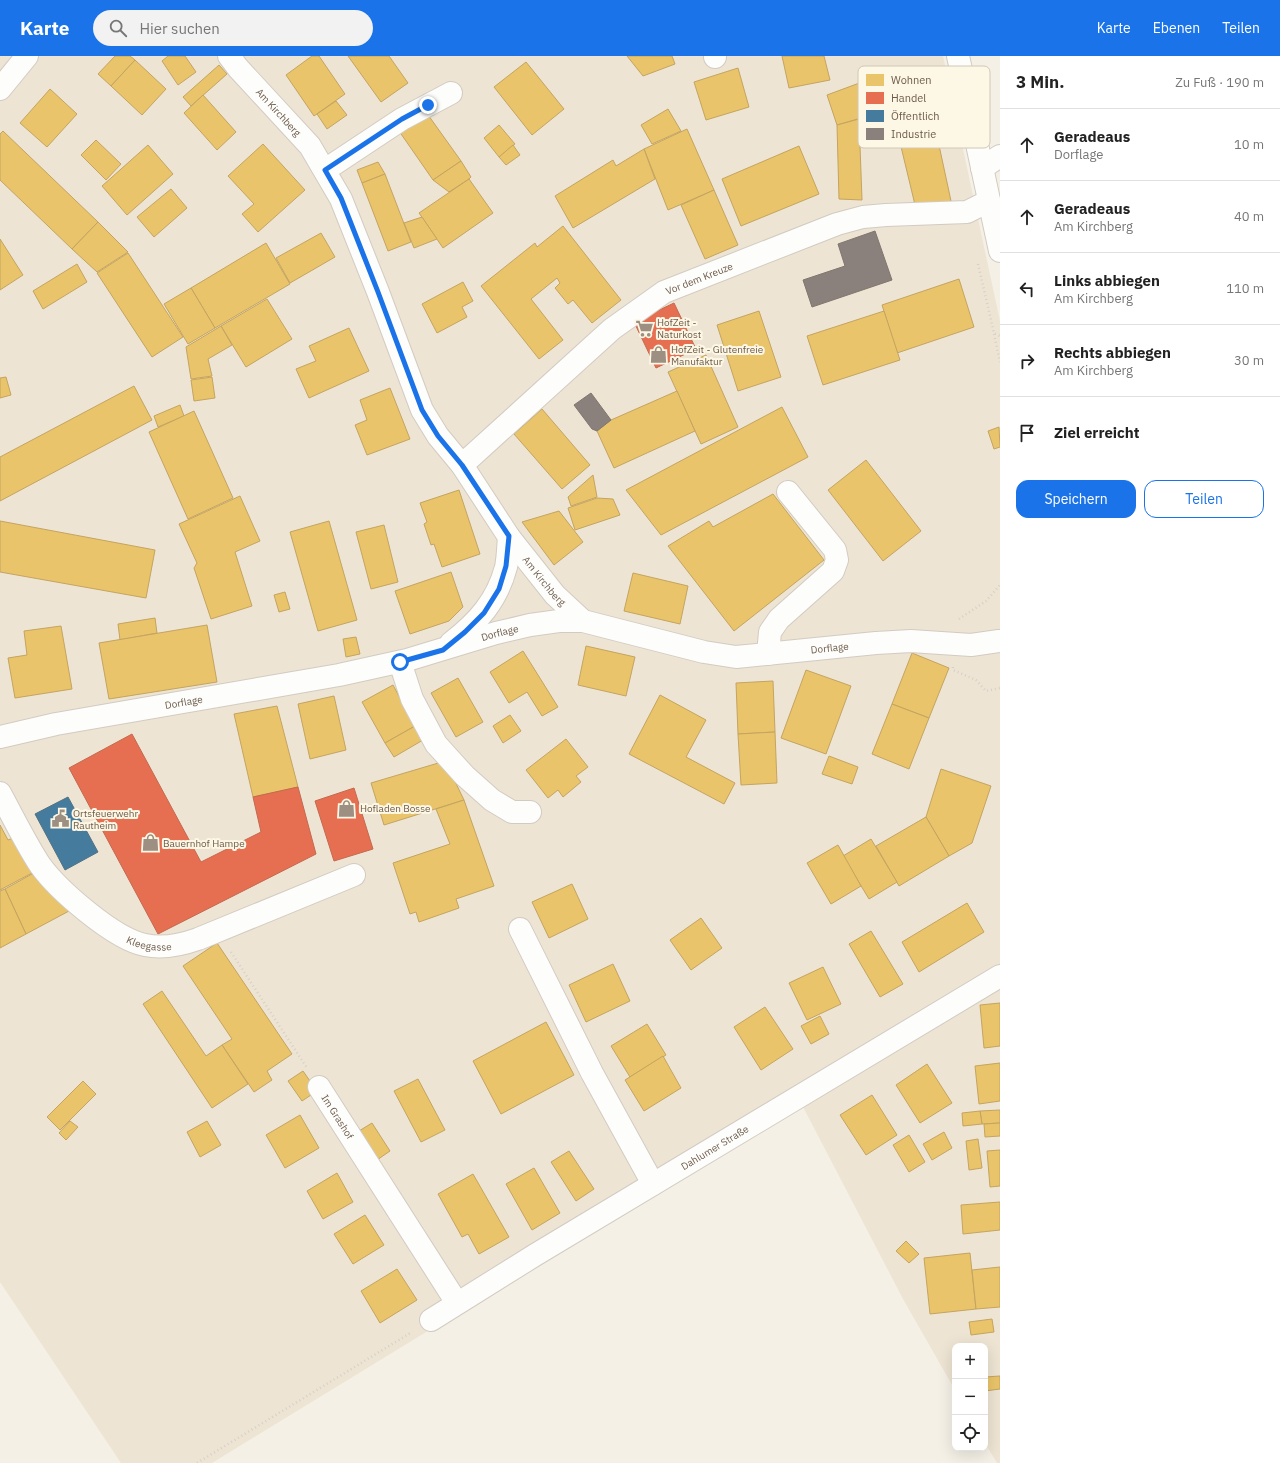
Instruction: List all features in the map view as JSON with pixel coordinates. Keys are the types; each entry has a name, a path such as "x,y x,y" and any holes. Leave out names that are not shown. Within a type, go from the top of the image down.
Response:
{"street":[{"path":"0,89 28,56"},
{"name":"Am Kirchberg","path":"229,56 238,68 310,146 341,198 422,410 438,436 462,465 509,536 555,595 583,621"},
{"path":"958,56 960,66"},
{"path":"325,170 402,119 451,93"},
{"path":"978,148 1000,251"},
{"path":"982,168 1000,156"},
{"name":"Vor dem Kreuze","path":"462,465 612,329 664,292 838,224 863,217 886,214 941,214 967,212 989,201"},
{"path":"768,654 770,632 779,619 833,571 837,560 835,550 788,492"},
{"name":"Am Kirchberg","path":"443,650 465,632 484,613 499,589 506,566 509,536"},
{"name":"Dorflage","path":"0,737 56,724 339,675 400,662 496,633 530,625 559,621 583,621 704,652 736,657 876,643 912,641 954,644 1000,644"},
{"path":"400,662 412,699 436,744 465,776 492,800 512,812 530,812"},
{"name":"Kleegasse","path":"0,793 37,860 58,886 99,920 124,938 145,945 163,947 180,945 198,939 354,875"},
{"path":"520,929 592,1073 654,1184"},
{"name":"Dahlumer Straße","path":"431,1320 1000,976"},
{"name":"Im Grashof","path":"320,1087 457,1303"}],"path":[{"path":"977,258 1000,362"},
{"path":"994,333 1000,336"},
{"path":"1000,585 986,601 954,622 953,670 976,680 986,691 1000,688"},
{"name":"Im Grashof","path":"218,931 320,1087"},
{"path":"198,1463 431,1320"}],"shaded area":[{"path":"0,56 943,56 945,66 858,66 858,148 963,148 1000,321 1000,1463 997,1463 988,1448 988,1343 952,1343 952,1385 903,1299 801,1103 212,1463 121,1463 0,1282"}],"building: Wohnen":[{"path":"115,56 130,56 135,60 111,86 98,74"},
{"path":"168,56 185,56 196,72 178,85 162,61"},
{"path":"312,56 319,56 345,94 314,116 286,75"},
{"path":"348,56 389,56 408,83 381,102"},
{"path":"627,56 672,56 675,64 643,76"},
{"path":"782,56 824,56 830,80 789,88"},
{"path":"135,60 166,89 142,115 111,86"},
{"path":"526,62 564,109 532,135 494,87"},
{"path":"219,65 227,74 191,106 183,97"},
{"path":"738,68 749,107 706,120 694,82"},
{"path":"858,84 858,119 837,125 827,95"},
{"path":"50,89 77,114 47,147 20,123"},
{"path":"203,95 236,132 217,150 184,113"},
{"path":"336,101 347,115 327,129 317,114"},
{"path":"668,109 681,131 652,144 641,125"},
{"path":"426,112 461,161 433,180 399,131"},
{"path":"858,119 858,148 860,148 862,200 839,199 837,125"},
{"path":"499,125 515,144 499,157 484,138"},
{"path":"687,129 714,190 668,210 644,149"},
{"path":"3,131 98,222 72,249 0,180 0,134"},
{"path":"96,140 121,164 106,180 81,155"},
{"path":"263,144 305,190 258,232 242,214 254,204 228,176"},
{"path":"148,145 173,174 127,215 102,186"},
{"path":"513,145 520,155 506,165 499,157"},
{"path":"799,146 819,194 741,226 722,179"},
{"path":"901,148 940,148 951,201 916,209"},
{"path":"644,149 655,179 573,228 555,196 613,160 616,166"},
{"path":"461,161 471,177 469,179 449,192 433,180"},
{"path":"378,162 385,174 362,183 357,170"},
{"path":"385,174 411,242 388,251 362,183"},
{"path":"469,179 493,213 443,248 419,213"},
{"path":"171,189 187,208 154,237 137,217"},
{"path":"714,190 738,245 705,259 681,205"},
{"path":"422,217 437,239 414,248 404,223"},
{"path":"98,222 128,252 97,272 72,249"},
{"path":"563,226 621,300 592,323 573,300 568,304 555,288 560,283 557,278 531,299 563,340 539,359 481,286 535,243 537,247"},
{"path":"321,233 335,257 290,283 276,258"},
{"path":"0,239 23,275 0,290"},
{"path":"266,243 290,284 215,328 191,288"},
{"path":"128,253 183,337 152,357 97,273"},
{"path":"77,264 87,282 43,309 33,291"},
{"path":"959,279 974,327 897,353 882,305"},
{"path":"463,282 473,301 462,307 467,317 437,333 422,304"},
{"path":"191,288 215,328 188,344 164,304"},
{"path":"267,299 292,339 246,367 221,326"},
{"path":"759,311 781,377 738,391 717,325"},
{"path":"884,311 900,360 823,385 807,336"},
{"path":"221,326 232,345 208,359 212,376 191,379 186,347"},
{"path":"349,328 369,371 309,398 296,369 316,361 309,346"},
{"path":"706,355 738,427 701,444 668,372"},
{"path":"6,377 11,395 0,398 0,378"},
{"path":"212,377 215,398 194,401 191,380"},
{"path":"134,386 152,420 0,501 0,457"},
{"path":"390,388 410,439 367,455 355,425 367,420 360,400"},
{"path":"677,391 695,431 614,468 597,431 611,420"},
{"path":"180,405 184,416 158,427 154,416"},
{"path":"782,407 808,457 661,535 626,490"},
{"path":"542,409 590,465 562,489 514,434"},
{"path":"194,411 233,498 188,519 149,432"},
{"path":"999,427 1000,447 994,449 988,431"},
{"path":"866,460 921,531 883,561 828,490"},
{"path":"593,475 597,497 571,506 568,497"},
{"path":"459,490 480,554 442,567 434,544 431,545 424,524 427,522 420,503"},
{"path":"773,494 824,560 734,631 668,546 709,521 713,527"},
{"path":"240,496 260,541 235,552 252,606 211,619 194,568 197,563 179,524"},
{"path":"597,498 613,499 620,515 575,530 568,508"},
{"path":"559,511 583,542 554,565 522,522"},
{"path":"0,521 155,550 146,598 0,572"},
{"path":"329,521 357,620 318,631 290,532"},
{"path":"384,525 398,582 371,589 356,532"},
{"path":"451,572 463,607 449,621 410,634 395,591"},
{"path":"633,573 688,586 680,624 624,611"},
{"path":"285,592 290,609 279,612 274,595"},
{"path":"155,618 157,633 120,640 118,624"},
{"path":"207,625 217,682 109,699 99,643"},
{"path":"61,626 72,689 15,698 8,658 27,655 24,631"},
{"path":"356,637 360,654 346,657 343,639"},
{"path":"586,646 635,657 626,696 578,685"},
{"path":"523,651 558,707 542,716 527,692 509,703 490,672"},
{"path":"912,653 949,668 929,718 892,704"},
{"path":"806,670 851,686 826,754 781,738"},
{"path":"458,678 483,722 456,737 431,693"},
{"path":"773,681 775,732 738,734 736,683"},
{"path":"393,685 415,726 385,743 362,702"},
{"path":"660,695 706,720 686,757 735,783 724,804 629,754"},
{"path":"334,696 346,750 310,759 298,704"},
{"path":"892,704 929,718 909,769 872,754"},
{"path":"277,706 298,787 253,797 234,714"},
{"path":"510,715 521,731 503,743 493,726"},
{"path":"415,726 423,740 394,757 385,743"},
{"path":"775,732 777,783 741,785 738,734"},
{"path":"566,739 588,767 576,776 581,782 563,797 558,790 548,798 526,770"},
{"path":"829,756 858,767 852,784 822,774"},
{"path":"445,761 464,800 384,825 371,783"},
{"path":"941,769 991,786 972,843 949,856 926,817"},
{"path":"464,800 494,886 456,899 459,908 419,922 416,912 410,914 393,863 450,844 436,809"},
{"path":"926,817 949,856 899,886 876,846"},
{"path":"0,825 8,840 13,838 32,873 0,890"},
{"path":"871,839 897,882 869,899 843,856"},
{"path":"838,845 861,886 831,904 807,863"},
{"path":"32,874 69,911 26,934 5,889"},
{"path":"572,884 588,919 549,938 532,902"},
{"path":"5,889 26,934 0,948 0,891"},
{"path":"967,903 984,932 919,972 902,942"},
{"path":"701,918 722,948 691,970 670,940"},
{"path":"871,931 903,984 880,997 849,944"},
{"path":"217,943 292,1054 267,1071 272,1080 254,1092 222,1045 232,1039 183,966"},
{"path":"613,964 630,1001 586,1022 569,985"},
{"path":"823,967 841,1004 807,1020 789,983"},
{"path":"162,991 206,1056 222,1045 248,1084 212,1108 143,1004"},
{"path":"1000,1003 1000,1046 984,1048 980,1005"},
{"path":"765,1007 793,1049 761,1070 734,1027"},
{"path":"820,1016 829,1034 811,1044 801,1026"},
{"path":"546,1022 574,1075 501,1114 473,1061"},
{"path":"647,1024 666,1055 630,1077 611,1046"},
{"path":"663,1056 681,1088 644,1111 625,1080"},
{"path":"1000,1063 1000,1101 979,1104 975,1066"},
{"path":"927,1064 952,1103 920,1123 896,1085"},
{"path":"303,1071 317,1091 302,1101 288,1081"},
{"path":"418,1079 445,1130 421,1142 394,1091"},
{"path":"83,1081 96,1094 60,1130 47,1117"},
{"path":"872,1095 897,1135 866,1155 840,1115"},
{"path":"1000,1110 1000,1123 982,1124 980,1111"},
{"path":"980,1111 982,1124 963,1126 962,1113"},
{"path":"300,1115 319,1148 285,1168 266,1135"},
{"path":"70,1121 78,1127 66,1140 59,1133"},
{"path":"207,1121 221,1145 200,1157 187,1132"},
{"path":"372,1123 390,1151 377,1160 359,1131"},
{"path":"1000,1123 1000,1136 985,1137 984,1124"},
{"path":"944,1132 952,1148 932,1160 923,1144"},
{"path":"909,1135 925,1162 909,1172 893,1145"},
{"path":"978,1139 982,1168 969,1170 966,1141"},
{"path":"1000,1150 1000,1186 990,1187 987,1151"},
{"path":"569,1151 594,1189 576,1201 551,1162"},
{"path":"534,1168 560,1213 532,1230 506,1184"},
{"path":"337,1173 353,1202 323,1219 307,1191"},
{"path":"473,1174 509,1237 479,1254 468,1234 462,1237 438,1194"},
{"path":"1000,1202 1000,1230 963,1234 961,1205"},
{"path":"365,1215 384,1245 353,1264 334,1234"},
{"path":"906,1241 919,1254 909,1263 896,1251"},
{"path":"970,1253 976,1309 930,1314 924,1258"},
{"path":"1000,1267 1000,1307 976,1309 972,1270"},
{"path":"397,1269 417,1300 380,1323 361,1291"},
{"path":"992,1319 994,1332 971,1335 969,1322"},
{"path":"1000,1376 1000,1389 988,1391 988,1377"}],"building: Handel":[{"path":"674,303 696,349 656,368 634,322"},
{"name":"Bauernhof Hampe","path":"132,734 201,862 261,832 253,797 298,787 316,854 158,934 69,768"},
{"path":"354,788 373,849 334,861 315,801"}],"building: Öffentlich":[{"path":"68,797 98,852 65,870 35,814"}],"building: Industrie":[{"path":"875,231 892,280 812,307 803,280 845,266 838,244"},
{"path":"591,393 611,420 597,431 592,429 574,405"}],"place":[{"name":"HofZeit - Naturkost","path":"644,328"},
{"name":"HofZeit - Glutenfreie Manufaktur","path":"658,355"},
{"name":"Hofladen Bosse","path":"347,808"},
{"name":"Ortsfeuerwehr Rautheim","path":"60,819"},
{"name":"Bauernhof Hampe","path":"150,843"}],"route":[{"path":"400,662 443,650 465,632 484,613 499,589 506,566 509,536 462,465 438,436 422,410 341,198 325,170 402,119 428,105"}]}
